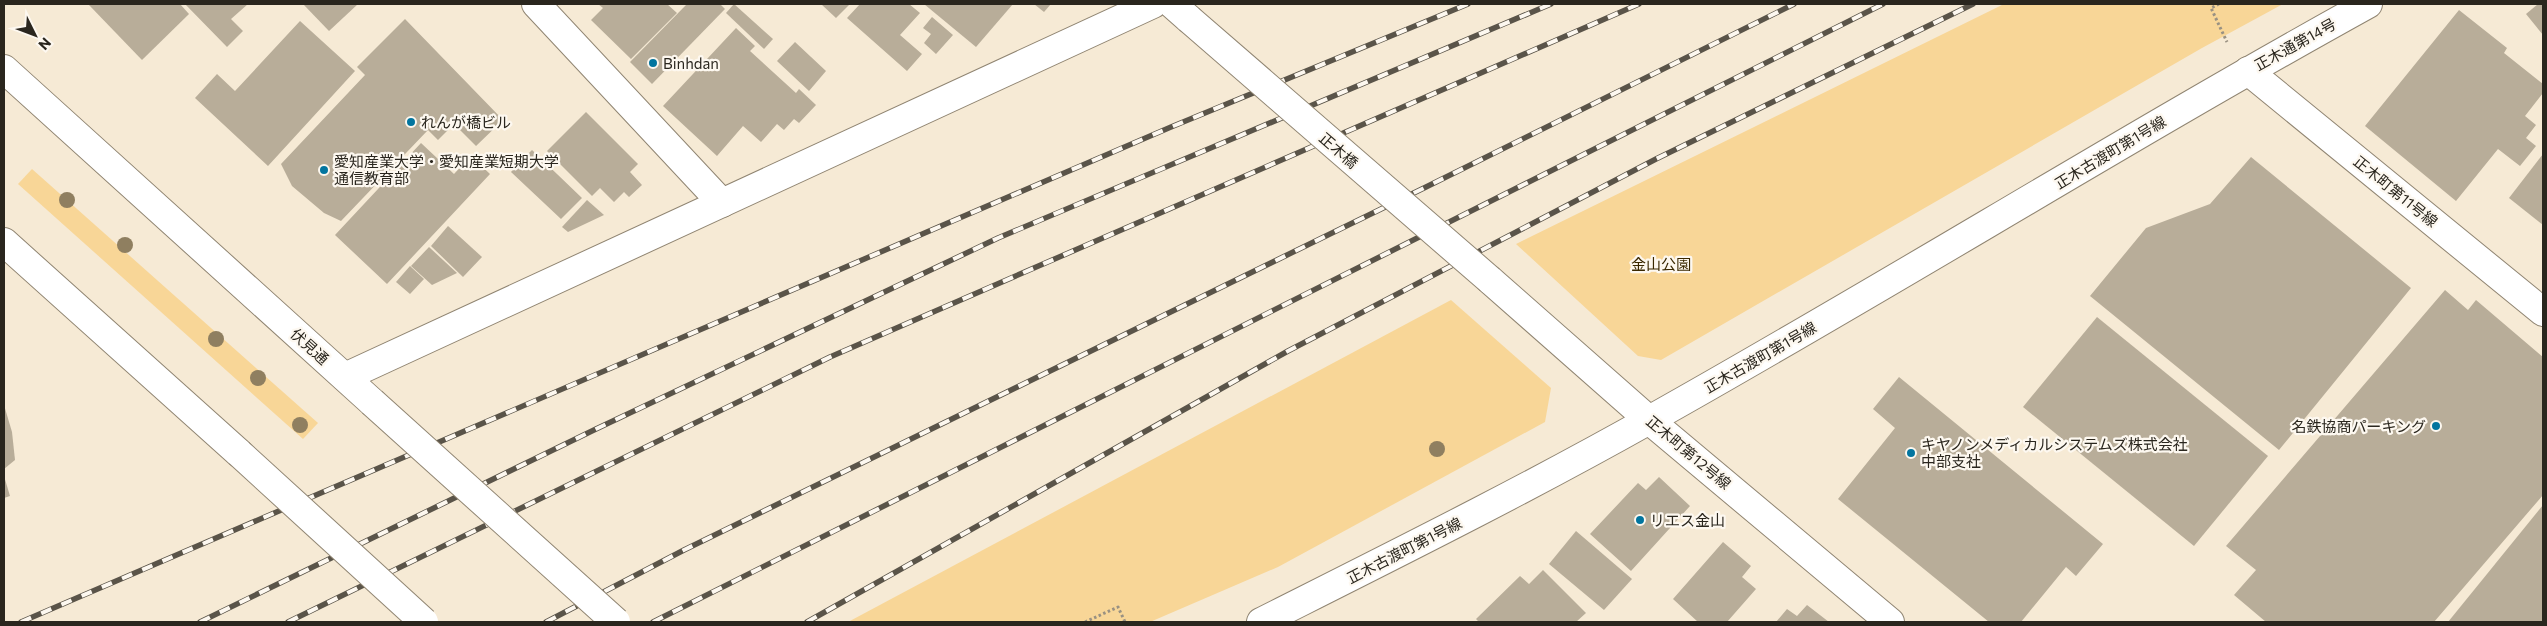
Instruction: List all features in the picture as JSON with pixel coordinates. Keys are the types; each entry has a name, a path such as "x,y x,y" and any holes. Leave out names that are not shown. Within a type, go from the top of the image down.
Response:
{"main road":[{"path":"536,4 722,203"},
{"path":"344,377 1153,4"},
{"name":"正木通第14号","path":"2248,70 2368,4"},
{"name":"正木橋","path":"1181,11 1490,280"},
{"name":"伏見通","path":"4,69 616,622"},
{"name":"正木町第11号線","path":"2248,70 2543,312"},
{"name":"正木古渡町第1号線","path":"1261,622 1458,522 1650,420 1871,293 2248,70"},
{"path":"4,242 424,622"},
{"name":"正木町第12号線","path":"1490,280 1650,420 1890,622"}],"path":[{"path":"2219,4 2211,8 2227,42"},
{"path":"1085,622 1118,607 1125,622"}],"green space":[{"name":"金山公園","path":"2004,4 2283,4 2202,48 1661,360 1638,356 1516,244"},
{"path":"32,169 318,423 303,439 18,184"},
{"path":"1451,300 1551,388 1545,422 1278,567 1150,622 848,622"}],"building":[{"path":"180,4 189,14 142,60 89,5"},
{"path":"185,4 248,4 231,19 243,31 227,47"},
{"path":"303,4 358,4 329,31"},
{"path":"598,4 667,4 677,13 631,59 591,20 603,8"},
{"path":"687,4 720,4 725,9 652,84 630,62"},
{"path":"734,4 773,39 764,49 726,13"},
{"path":"821,4 850,4 836,18"},
{"path":"860,4 909,4 920,13 900,35 922,54 907,71 847,18"},
{"path":"924,4 1013,4 976,47"},
{"path":"1034,4 1051,4 1044,12"},
{"path":"2538,4 2543,4 2543,35 2526,14"},
{"path":"2459,10 2507,48 2504,53 2543,84 2543,93 2525,116 2536,125 2526,138 2536,146 2520,166 2498,149 2456,201 2365,126"},
{"path":"932,17 953,35 936,54 924,43 931,34 923,28"},
{"name":"れんが橋ビル","path":"405,19 503,120 476,146 454,124 438,140 428,130 341,221 324,213 292,186 281,164 365,75 357,67"},
{"path":"300,21 355,71 268,166 195,98 217,74 235,91"},
{"path":"736,28 755,46 750,51 796,93 799,89 816,105 799,123 794,119 784,130 777,124 761,142 743,126 717,156 663,106"},
{"path":"795,42 826,71 809,91 777,61"},
{"path":"586,112 638,164 630,172 642,185 629,197 624,192 614,202 600,188 592,196 547,151"},
{"path":"421,143 454,174 471,156 490,174 387,284 335,235"},
{"path":"532,150 582,198 561,219 511,172 517,165 513,160 519,154 524,158"},
{"path":"2543,154 2543,225 2509,198"},
{"path":"2251,157 2411,288 2279,450 2090,296 2146,228 2210,204"},
{"path":"587,200 604,215 568,232 562,227"},
{"path":"448,226 482,257 463,277 431,246"},
{"path":"429,247 457,273 432,285 411,266"},
{"path":"410,266 424,279 410,294 396,282"},
{"name":"名鉄協商パーキング","path":"2445,290 2468,310 2476,300 2543,357 2543,495 2434,622 2266,622 2234,595 2256,570 2226,546"},
{"path":"2097,317 2268,456 2194,546 2023,407"},
{"path":"1899,377 2103,544 2076,576 2066,567 2021,622 1989,622 1838,499 1895,428 1873,409"},
{"path":"4,405 12,432 15,460 4,469"},
{"path":"4,476 10,496 4,498"},
{"name":"リエス金山","path":"1659,477 1690,506 1631,571 1590,534 1638,483 1646,490"},
{"path":"2543,505 2543,622 2448,622"},
{"path":"1576,531 1632,579 1604,610 1549,564"},
{"path":"1723,542 1751,566 1742,577 1756,589 1727,622 1698,622 1673,599"},
{"path":"1543,570 1586,613 1576,622 1479,622 1476,619 1520,576 1529,584"},
{"path":"1807,605 1829,622 1776,622 1787,609 1797,616"}],"railway":[{"path":"21,622 1171,127 1468,4"},
{"path":"200,622 596,429 998,238 1551,4"},
{"path":"288,622 830,357 1639,4"},
{"path":"546,622 684,550 1426,187 1794,4"},
{"path":"653,622 1883,4"},
{"path":"807,622 1288,351 1656,159 1973,4"}],"place":[{"name":"Binhdan","path":"653,63"},
{"name":"れんが橋ビル","path":"411,122"},
{"name":"愛知産業大学・愛知産業短期大学 通信教育部","path":"324,170"},
{"name":"名鉄協商パーキング","path":"2436,426"},
{"name":"キヤノンメディカルシステムズ株式会社 中部支社","path":"1911,453"},
{"name":"リエス金山","path":"1640,520"}]}
